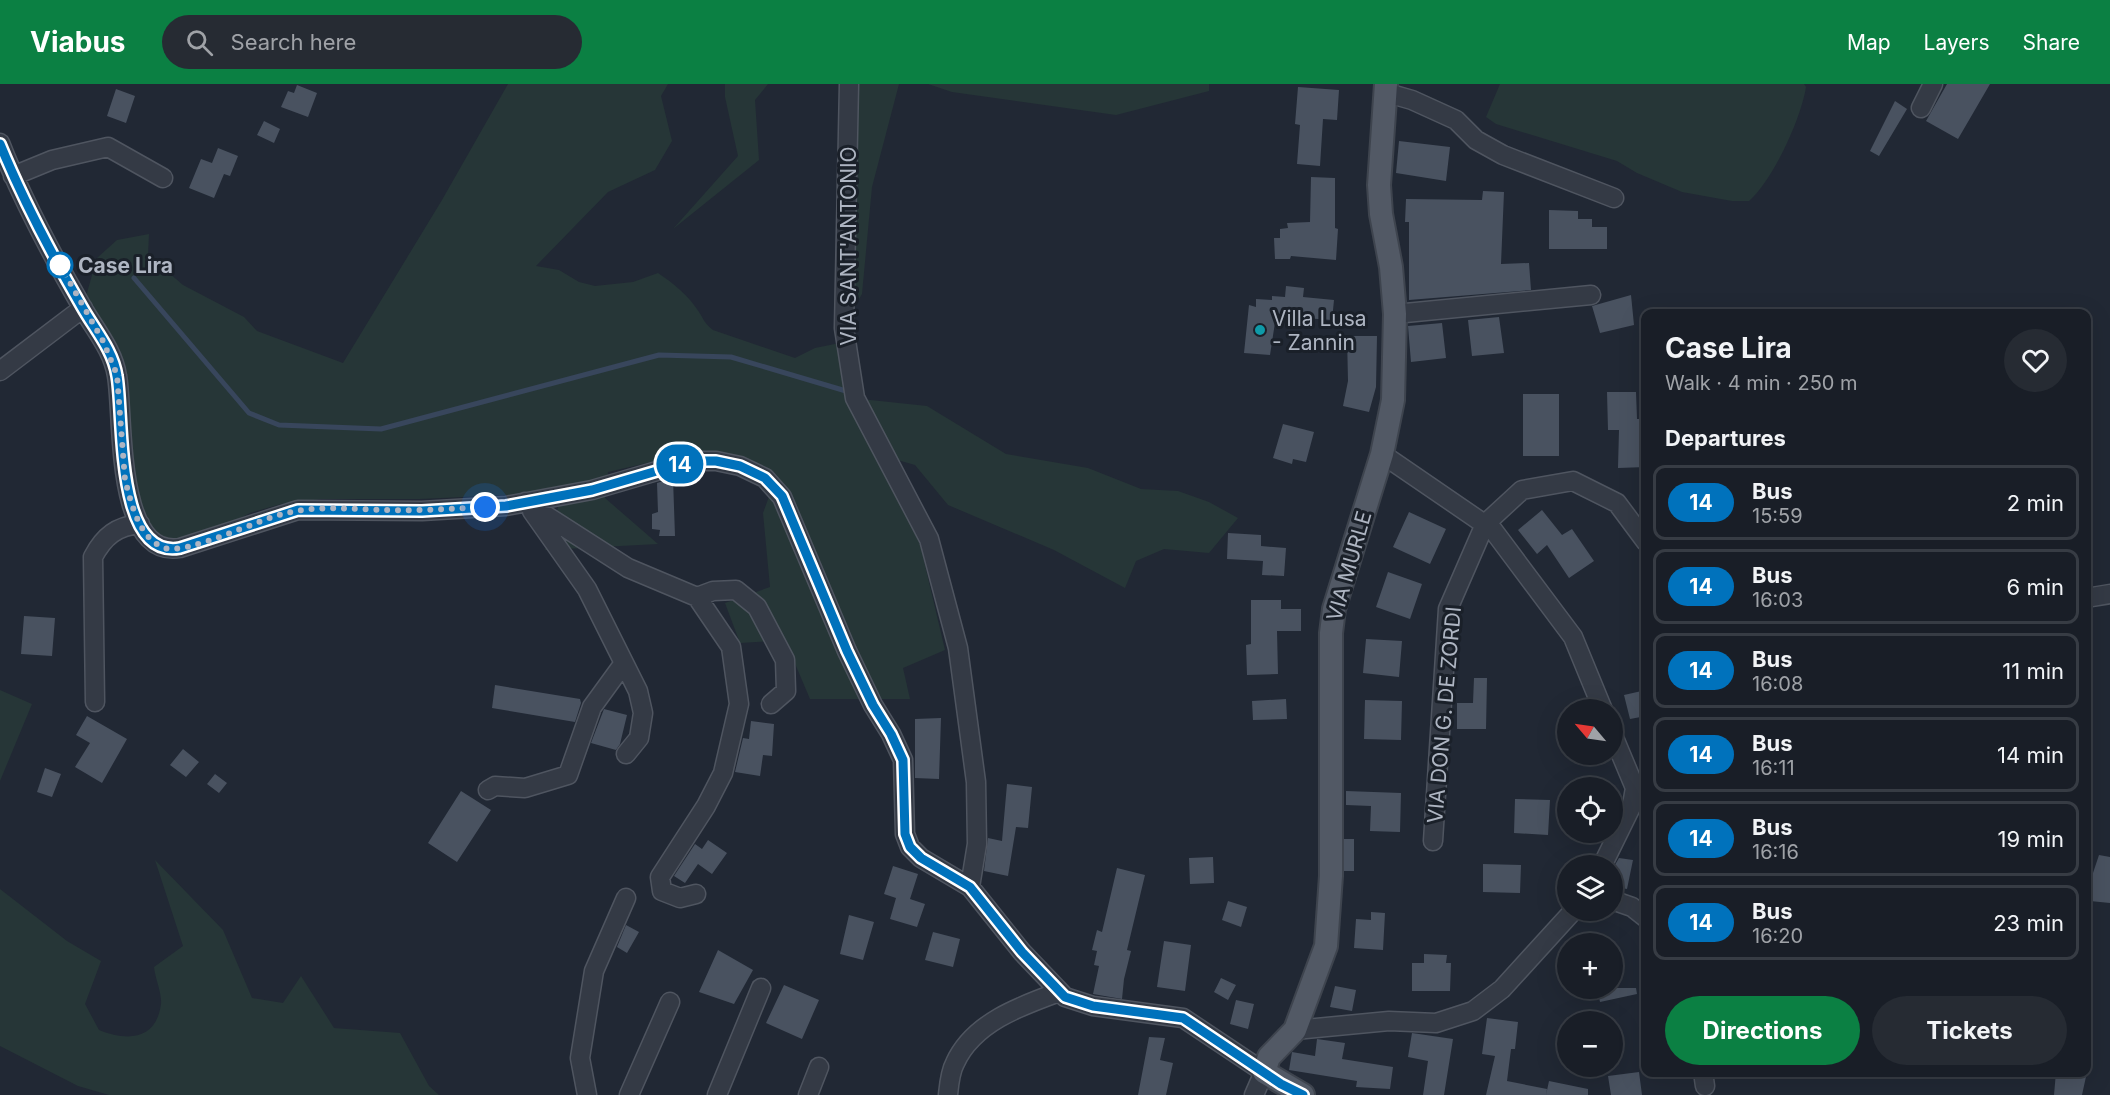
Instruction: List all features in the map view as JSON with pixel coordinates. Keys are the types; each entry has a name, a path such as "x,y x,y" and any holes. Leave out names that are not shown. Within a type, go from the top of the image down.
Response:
{"main road":[{"name":"VIA MURLE","path":"1264,1072 1269,1057 1295,1030 1326,946 1330,876 1331,633 1334,609 1382,454 1393,400 1395,314 1391,267 1381,214 1380,195 1385,88"},
{"path":"1264,1072 1303,1095"}],"street":[{"name":"VIA SANT'ANTONIO","path":"849,84 844,328 855,398 929,539 958,648 976,782 977,844 970,887"},
{"path":"1921,108 1933,84"},
{"path":"1385,88 1456,120 1476,140 1503,155 1614,198"},
{"path":"0,143 13,176 103,341 117,375 125,480 131,504 140,524 157,544 175,549 298,510 422,511 506,506 592,490 691,461 729,463 765,478 782,496 847,651 903,760 907,841 921,858 970,887 1022,952 1059,992 1071,1000 1093,1006 1183,1018 1264,1072 1254,1095"},
{"path":"13,176 52,160 108,147 163,177"},
{"path":"1395,314 1591,295"},
{"path":"0,371 83,308"},
{"path":"1382,454 1493,530 1573,637 1598,699"},
{"name":"VIA DON G. DE ZORDI","path":"1433,841 1448,609 1485,524 1522,490 1573,481 1617,503 1641,535"},
{"path":"525,502 628,568 697,597 731,647 739,704 723,773 706,806 660,877 662,891 680,898 696,894"},
{"path":"525,502 587,589 638,691 643,713 639,738 626,754"},
{"path":"95,702 93,557 99,544 115,530 140,524"},
{"path":"697,597 713,591 736,590 757,607 785,660 786,691 771,704"},
{"path":"2091,597 2110,594"},
{"path":"488,790 495,786 525,788 568,775 592,707 624,663"},
{"path":"1607,855 1640,784 1623,753"},
{"path":"587,1095 580,1058 594,971 626,898"},
{"path":"1623,904 1641,914"},
{"path":"1295,1030 1389,1022 1436,1023 1473,1011 1502,989 1565,921"},
{"path":"717,1095 761,988"},
{"path":"948,1095 954,1064 966,1045 991,1022 1021,1006 1059,992"},
{"path":"629,1095 670,1002"},
{"path":"808,1095 819,1067"}],"shaded area":[{"path":"508,84 668,84 661,96 672,141 655,170 608,192 536,266 559,270 579,282 595,286 633,282 658,273 686,295 706,324 713,330 795,358 815,348 840,343 883,464 920,544 945,650 903,668 910,699 810,699 785,640 740,643 725,603 770,587 763,513 774,483 731,454 699,451 608,472 605,498 658,544 545,550 561,498 506,495 420,499 322,499 281,504 250,513 230,523 184,539 159,542 139,528 120,373 84,303 97,258 117,240 149,234 148,255 183,285 244,317 257,331 343,363 442,200"},
{"path":"725,84 768,84 755,100 759,160 673,229 738,156 725,97"},
{"path":"858,84 899,84 872,187 862,294 852,311"},
{"path":"928,84 1209,84 1209,91 1116,115 952,92"},
{"path":"1500,84 1804,84 1806,87 1792,132 1767,179 1749,201 1732,201 1682,192 1637,173 1617,161 1496,124 1486,117"},
{"path":"861,399 927,406 1006,454 1088,468 1141,489 1178,491 1209,502 1238,518 1209,553 1164,549 1136,561 1125,588 1054,550 948,505 915,465 894,459"},
{"path":"0,690 32,704 0,781"},
{"path":"155,860 223,930 252,998 283,1003 301,976 334,1028 400,1033 429,1086 439,1095 109,1095 78,1086 0,1046 0,889 67,941 101,961 85,1004 99,1030 109,1034 130,1036 139,1035 153,1025 161,1004 154,967 183,946"}],"building":[{"path":"1947,84 1990,84 1958,139 1926,121"},
{"path":"297,85 317,93 308,117 281,107 288,91 294,93"},
{"path":"1298,87 1339,90 1337,120 1323,119 1320,166 1297,164 1300,125 1295,124"},
{"path":"116,89 135,96 126,123 107,116"},
{"path":"1895,101 1907,109 1879,156 1870,151"},
{"path":"264,121 280,129 274,143 257,135"},
{"path":"1399,141 1450,147 1446,181 1396,173"},
{"path":"218,148 238,156 230,176 224,174 214,198 189,188 201,159 212,163"},
{"path":"1311,177 1335,178 1335,228 1338,229 1336,260 1291,256 1290,259 1275,259 1274,238 1280,238 1280,229 1288,228 1287,223 1310,222"},
{"path":"1483,191 1504,192 1501,264 1529,263 1531,290 1409,300 1409,222 1405,222 1406,199 1482,200"},
{"path":"1549,210 1578,211 1578,219 1592,219 1592,227 1607,227 1607,249 1549,249"},
{"path":"1286,286 1304,288 1303,297 1334,300 1332,320 1276,316 1270,355 1244,353 1249,305 1256,307 1256,299 1272,300 1272,296 1285,297"},
{"path":"1631,295 1634,325 1600,333 1592,306"},
{"path":"1499,317 1504,353 1472,356 1468,320"},
{"path":"1442,323 1446,358 1411,362 1408,326"},
{"path":"1347,336 1377,336 1376,387 1369,412 1343,406 1348,381"},
{"path":"1607,392 1636,392 1637,419 1641,419 1641,467 1618,468 1619,430 1608,430"},
{"path":"1523,394 1559,394 1559,456 1523,456"},
{"path":"1283,424 1314,432 1306,462 1293,459 1292,464 1273,458"},
{"path":"673,478 675,536 659,536 660,530 652,529 652,514 658,512 657,483"},
{"path":"1542,510 1562,535 1572,529 1594,561 1569,578 1547,545 1537,554 1518,530"},
{"path":"1409,512 1446,529 1430,564 1393,547"},
{"path":"1228,533 1261,535 1261,546 1286,548 1284,576 1262,575 1263,561 1227,559"},
{"path":"1388,572 1422,584 1410,619 1376,607"},
{"path":"1251,600 1281,600 1281,609 1301,609 1301,631 1277,631 1278,674 1247,675 1246,645 1251,644"},
{"path":"24,616 55,618 52,656 21,654"},
{"path":"1366,639 1402,641 1399,677 1363,673"},
{"path":"1474,678 1487,678 1486,729 1457,729 1457,703 1473,703"},
{"path":"495,685 580,699 581,703 575,722 492,708"},
{"path":"1641,691 1641,717 1630,719 1624,695"},
{"path":"1286,699 1287,719 1253,720 1252,701"},
{"path":"1365,700 1402,701 1401,740 1364,739"},
{"path":"604,709 627,715 620,744 616,750 591,743"},
{"path":"87,716 127,739 102,783 75,767 90,743 76,735"},
{"path":"941,718 939,779 915,778 915,719"},
{"path":"751,721 774,724 772,756 763,755 760,776 735,772 743,738 749,739"},
{"path":"183,749 199,762 186,777 170,765"},
{"path":"45,768 61,774 52,797 37,792"},
{"path":"215,774 227,783 219,793 207,784"},
{"path":"1007,784 1032,787 1028,828 1016,827 1008,876 984,871 988,838 1002,841"},
{"path":"461,791 491,810 457,862 428,843"},
{"path":"1346,791 1401,793 1400,832 1370,831 1371,806 1346,805"},
{"path":"1515,799 1550,800 1548,835 1514,833"},
{"path":"1344,839 1354,839 1354,871 1344,871"},
{"path":"708,840 727,853 712,874 698,864 685,883 674,876 695,844 702,849"},
{"path":"2099,855 2110,857 2110,903 2091,901 2092,876"},
{"path":"1213,857 1214,883 1190,884 1189,858"},
{"path":"1623,859 1633,860 1627,889 1623,888"},
{"path":"1483,864 1521,865 1520,893 1483,892"},
{"path":"893,866 918,874 910,899 925,904 917,927 890,919 896,898 884,894"},
{"path":"1117,868 1145,875 1127,950 1131,951 1122,999 1093,994 1099,966 1094,965 1097,951 1092,950 1097,930 1102,932"},
{"path":"1228,901 1247,907 1241,927 1222,920"},
{"path":"1371,912 1385,913 1383,950 1354,948 1356,919 1371,920"},
{"path":"849,915 874,922 863,960 840,954"},
{"path":"626,925 639,932 627,953 617,947"},
{"path":"933,932 960,939 953,967 925,960"},
{"path":"1164,941 1191,945 1185,991 1157,987"},
{"path":"718,950 753,970 734,1004 699,992"},
{"path":"1424,954 1447,955 1446,963 1451,963 1450,991 1412,991 1412,963 1424,963"},
{"path":"1221,978 1236,985 1228,1000 1214,992"},
{"path":"784,985 819,1000 802,1039 766,1023"},
{"path":"1335,986 1356,990 1352,1011 1330,1007"},
{"path":"1623,988 1636,988 1637,994 1623,997"},
{"path":"1236,1000 1254,1004 1248,1029 1230,1024"},
{"path":"1487,1018 1518,1022 1515,1049 1511,1049 1507,1081 1547,1089 1546,1095 1486,1095 1495,1056 1482,1054"},
{"path":"1412,1033 1453,1039 1444,1095 1423,1095 1428,1061 1408,1057"},
{"path":"1149,1037 1165,1038 1160,1060 1173,1063 1166,1095 1138,1095"},
{"path":"1317,1039 1345,1043 1342,1059 1393,1067 1390,1089 1356,1087 1357,1081 1289,1070 1292,1052 1315,1056"},
{"path":"1639,1072 1642,1095 1611,1095 1608,1077 1623,1077 1623,1074"},
{"path":"2056,1077 2086,1077 2082,1095 2054,1095"},
{"path":"1549,1081 1588,1089 1588,1095 1546,1095"}],"waterway":[{"path":"134,278 249,413 279,425 381,429 659,355 731,357 846,391"}],"bus line":[{"name":"14","path":"0,144 13,176 83,308 112,357 117,375 125,480 131,504 140,524 157,544 167,549 193,545 298,510 422,511 506,506 592,490 691,461 729,463 753,471 765,478 782,496 847,651 903,760 905,834 910,847 921,858 970,887 1022,952 1065,997 1093,1006 1183,1018 1281,1084 1303,1095"}],"place":[{"name":"Case Lira","path":"60,265"},
{"name":"Villa Lusa - Zannin","path":"1260,330"}],"route":[{"path":"60,265 112,357 117,375 125,480 131,504 147,535 160,546 171,549 193,545 298,510 422,511 485,507"}]}
